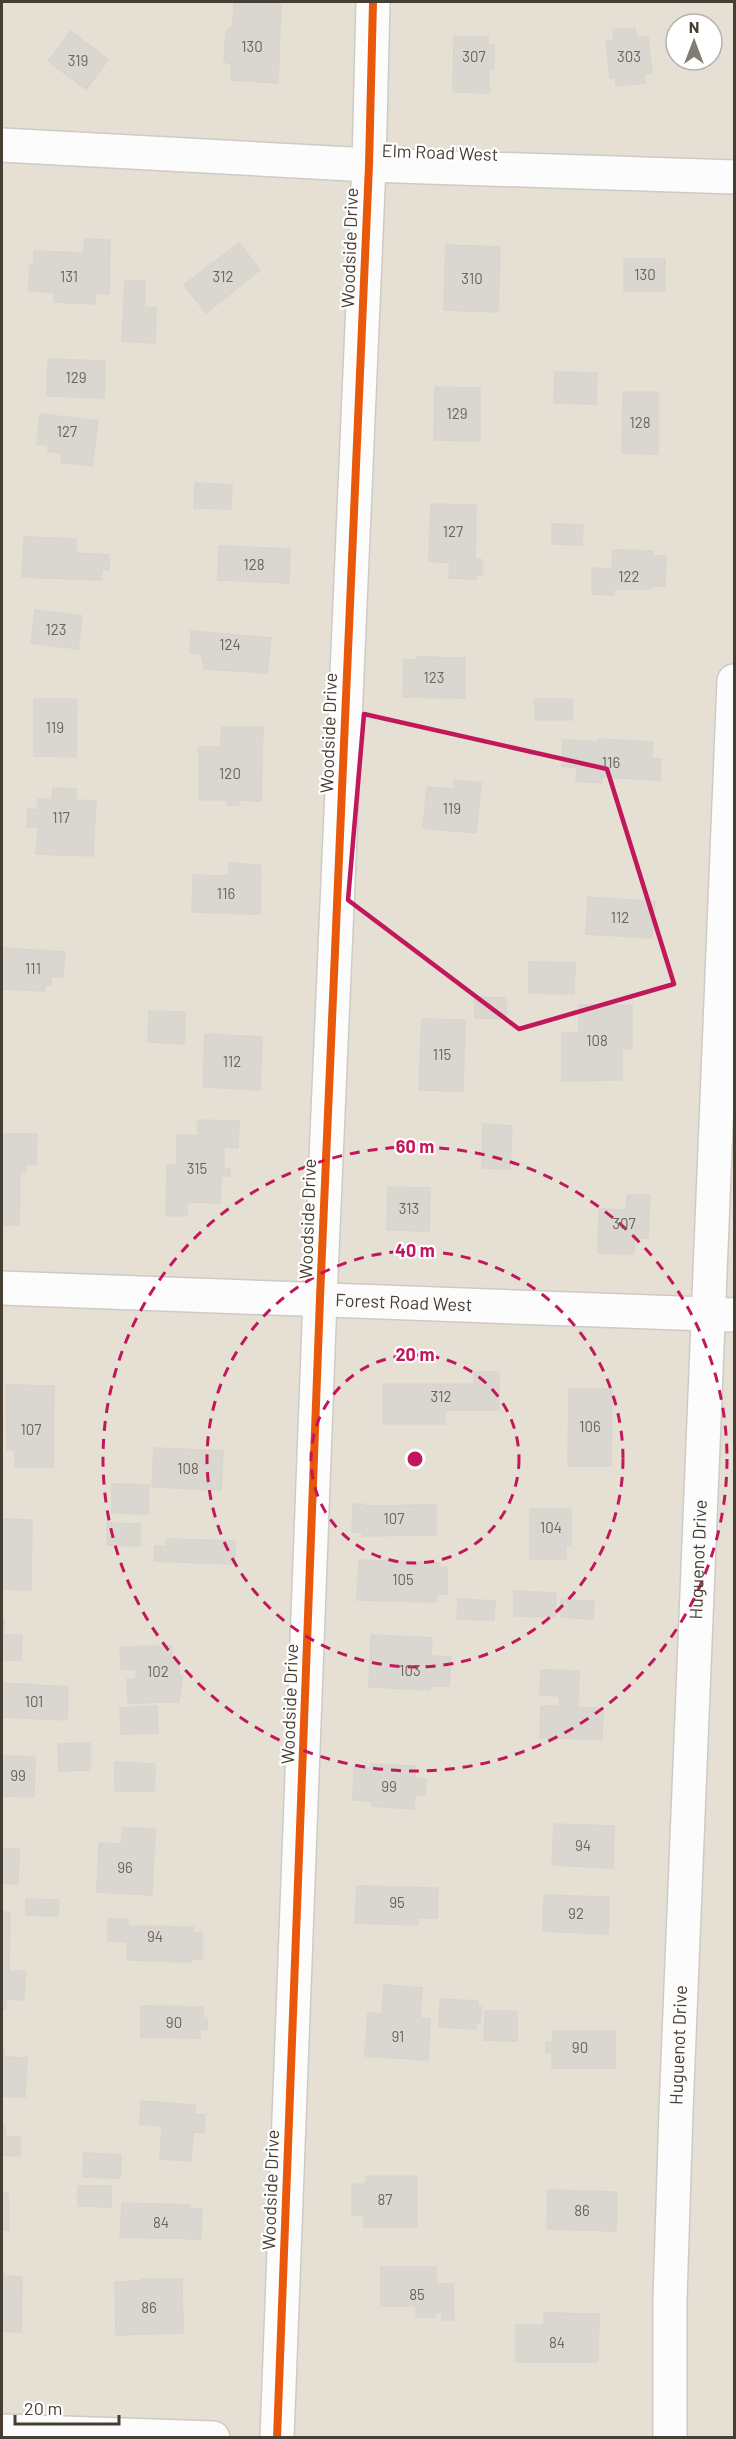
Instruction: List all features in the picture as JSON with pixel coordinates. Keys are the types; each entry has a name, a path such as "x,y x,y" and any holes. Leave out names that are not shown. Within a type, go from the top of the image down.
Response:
{"street":[{"name":"Woodside Drive","path":"277,2438 320,1298 369,165 373,2"},
{"name":"Elm Road West","path":"2,145 369,165 735,177"},
{"name":"Huguenot Drive","path":"670,2438 670,2299 676,2110 722,1315 735,681"},
{"name":"Forest Road West","path":"2,1288 320,1298 722,1315"},
{"path":"2,2431 213,2438"}],"highlighted area":[{"path":"364,714 607,769 674,984 519,1029 348,900"}],"shaded area":[{"path":"2,2 734,2 734,2437 2,2437"}],"building":[{"path":"234,2 281,4 278,83 231,80 231,63 224,62 226,31 233,27"},
{"path":"635,28 636,38 648,37 652,73 644,74 645,83 616,86 615,77 610,78 606,42 614,41 613,30"},
{"path":"71,31 108,60 86,89 48,61"},
{"path":"454,37 488,37 488,45 494,45 494,69 489,69 489,93 453,92"},
{"path":"85,239 110,240 109,294 96,293 95,304 54,302 54,292 29,291 30,264 34,264 34,251 84,253"},
{"path":"239,243 260,270 206,313 184,285"},
{"path":"446,245 500,247 498,312 444,310"},
{"path":"624,259 665,259 665,291 624,291"},
{"path":"125,281 145,281 144,307 156,308 155,343 122,341"},
{"path":"48,359 105,361 104,398 47,396"},
{"path":"555,372 597,373 596,404 554,403"},
{"path":"435,387 480,388 480,441 434,440"},
{"path":"623,392 658,392 658,454 622,453"},
{"path":"40,414 98,421 92,466 61,462 62,453 48,451 48,445 37,444"},
{"path":"195,483 232,485 231,509 194,508"},
{"path":"431,504 476,505 475,559 482,560 482,575 476,575 476,579 449,578 450,563 429,561"},
{"path":"552,524 583,525 582,545 552,544"},
{"path":"24,537 76,539 76,553 109,555 109,570 102,569 102,580 22,577"},
{"path":"219,546 290,549 289,583 218,580"},
{"path":"613,550 653,551 653,556 666,556 665,586 651,586 651,589 614,589 614,595 592,594 592,568 612,569"},
{"path":"35,610 82,616 78,649 31,643"},
{"path":"191,631 271,638 267,673 205,669 201,654 190,653"},
{"path":"417,657 465,658 465,698 403,697 404,660 417,660"},
{"path":"34,699 77,699 76,757 34,756"},
{"path":"535,699 573,699 572,720 535,720"},
{"path":"222,727 263,727 261,801 239,800 239,805 227,805 227,800 199,800 199,747 221,747"},
{"path":"598,739 653,742 652,759 661,759 660,780 602,777 602,783 576,781 577,768 562,766 563,740 598,742"},
{"path":"454,780 481,783 476,833 423,828 427,787 454,789"},
{"path":"53,788 76,789 76,800 96,801 93,856 36,854 38,827 27,827 28,809 38,810 38,799 52,800"},
{"path":"229,863 261,865 260,914 192,912 193,875 229,876"},
{"path":"588,897 655,902 652,938 586,934"},
{"path":"2,948 65,952 63,977 51,976 51,985 45,985 45,991 2,989"},
{"path":"529,962 575,963 574,994 529,993"},
{"path":"475,997 506,998 506,1019 475,1018"},
{"path":"579,1005 632,1005 632,1049 622,1049 622,1080 562,1081 562,1033 579,1033"},
{"path":"149,1011 185,1012 184,1044 148,1042"},
{"path":"422,1019 465,1020 463,1091 419,1090"},
{"path":"205,1034 262,1037 260,1090 203,1087"},
{"path":"198,1120 239,1121 238,1148 224,1147 224,1168 230,1169 230,1176 221,1176 220,1203 187,1202 187,1216 166,1216 167,1165 177,1165 177,1135 198,1136"},
{"path":"483,1124 512,1126 510,1169 482,1168"},
{"path":"2,1134 37,1134 36,1164 26,1164 26,1172 20,1171 19,1225 2,1225"},
{"path":"388,1187 430,1188 429,1231 387,1230"},
{"path":"627,1195 650,1195 648,1238 635,1238 634,1254 598,1253 599,1209 626,1210"},
{"path":"474,1372 499,1372 499,1410 445,1410 445,1424 383,1424 383,1384 474,1384"},
{"path":"6,1385 54,1386 53,1467 15,1467 15,1450 7,1450"},
{"path":"569,1389 612,1389 611,1466 568,1466"},
{"path":"154,1448 223,1451 221,1490 152,1487"},
{"path":"112,1484 149,1485 148,1514 112,1513"},
{"path":"353,1504 364,1504 364,1506 436,1505 436,1535 362,1536 362,1532 352,1532"},
{"path":"530,1509 571,1509 571,1546 566,1546 566,1559 530,1559"},
{"path":"2,1519 32,1520 31,1590 2,1589"},
{"path":"107,1523 140,1524 140,1546 107,1545"},
{"path":"167,1539 235,1541 235,1564 154,1561 155,1546 167,1547"},
{"path":"359,1560 439,1563 439,1567 447,1567 447,1594 436,1594 436,1602 357,1600"},
{"path":"514,1591 556,1593 555,1617 514,1616"},
{"path":"458,1599 495,1601 494,1620 457,1619"},
{"path":"561,1600 594,1601 593,1619 561,1617"},
{"path":"2,1619 4,1619 4,1635 22,1635 21,1660 2,1660"},
{"path":"371,1635 432,1638 431,1656 451,1657 449,1686 430,1686 430,1690 369,1687"},
{"path":"172,1646 172,1662 179,1661 179,1676 182,1675 179,1702 128,1703 127,1679 136,1679 136,1669 121,1669 120,1647"},
{"path":"541,1670 579,1671 578,1708 603,1708 602,1739 540,1738 541,1706 559,1706 559,1696 540,1695"},
{"path":"2,1683 68,1687 67,1720 2,1717"},
{"path":"157,1706 158,1733 121,1734 120,1708"},
{"path":"90,1743 90,1770 59,1771 58,1744"},
{"path":"2,1756 35,1757 34,1797 2,1796"},
{"path":"115,1762 155,1764 154,1791 115,1791"},
{"path":"371,1764 415,1766 415,1778 426,1779 425,1795 415,1795 414,1809 372,1806 372,1801 353,1800 354,1767 371,1768"},
{"path":"554,1824 614,1826 613,1868 552,1865"},
{"path":"122,1828 155,1829 152,1895 97,1892 99,1843 122,1844"},
{"path":"2,1848 19,1849 18,1884 2,1883"},
{"path":"357,1886 438,1888 437,1918 418,1918 418,1925 355,1923"},
{"path":"544,1895 609,1897 608,1934 543,1931"},
{"path":"26,1899 59,1900 58,1916 26,1915"},
{"path":"2,1912 10,1912 9,1971 25,1971 24,2000 6,1999 6,2009 2,2009"},
{"path":"108,1919 128,1919 128,1926 193,1927 193,1933 202,1933 202,1959 191,1959 191,1962 127,1960 127,1942 108,1941"},
{"path":"384,1985 422,1988 420,2018 430,2019 428,2060 365,2056 368,2013 382,2014"},
{"path":"440,1999 478,2001 478,2007 481,2007 480,2023 476,2023 476,2029 439,2027"},
{"path":"141,2006 203,2007 203,2018 207,2018 207,2029 200,2029 200,2038 141,2037"},
{"path":"485,2011 517,2011 517,2041 484,2040"},
{"path":"553,2031 615,2031 615,2068 552,2068 552,2053 546,2053 546,2042 553,2042"},
{"path":"2,2050 4,2050 4,2057 27,2058 25,2097 2,2096"},
{"path":"141,2101 195,2105 195,2114 205,2115 204,2133 193,2132 191,2161 160,2159 162,2126 140,2124"},
{"path":"2,2125 5,2126 5,2136 20,2137 20,2156 2,2155"},
{"path":"84,2153 121,2155 120,2178 83,2177"},
{"path":"366,2176 417,2176 417,2227 364,2227 364,2215 352,2215 352,2184 366,2184"},
{"path":"78,2186 111,2186 111,2207 78,2206"},
{"path":"548,2190 617,2192 616,2231 547,2229"},
{"path":"2,2193 8,2193 9,2230 2,2230"},
{"path":"122,2203 190,2205 190,2209 202,2209 201,2239 120,2237"},
{"path":"381,2267 436,2267 436,2284 453,2284 454,2320 442,2320 442,2313 435,2313 435,2317 416,2317 416,2306 381,2306"},
{"path":"2,2272 4,2276 22,2277 21,2332 2,2331"},
{"path":"141,2279 182,2279 183,2333 116,2335 115,2282 141,2281"},
{"path":"544,2313 599,2314 598,2362 516,2362 516,2325 544,2325"}],"cycle path":[{"path":"277,2438 320,1298 369,165 373,2"}]}
